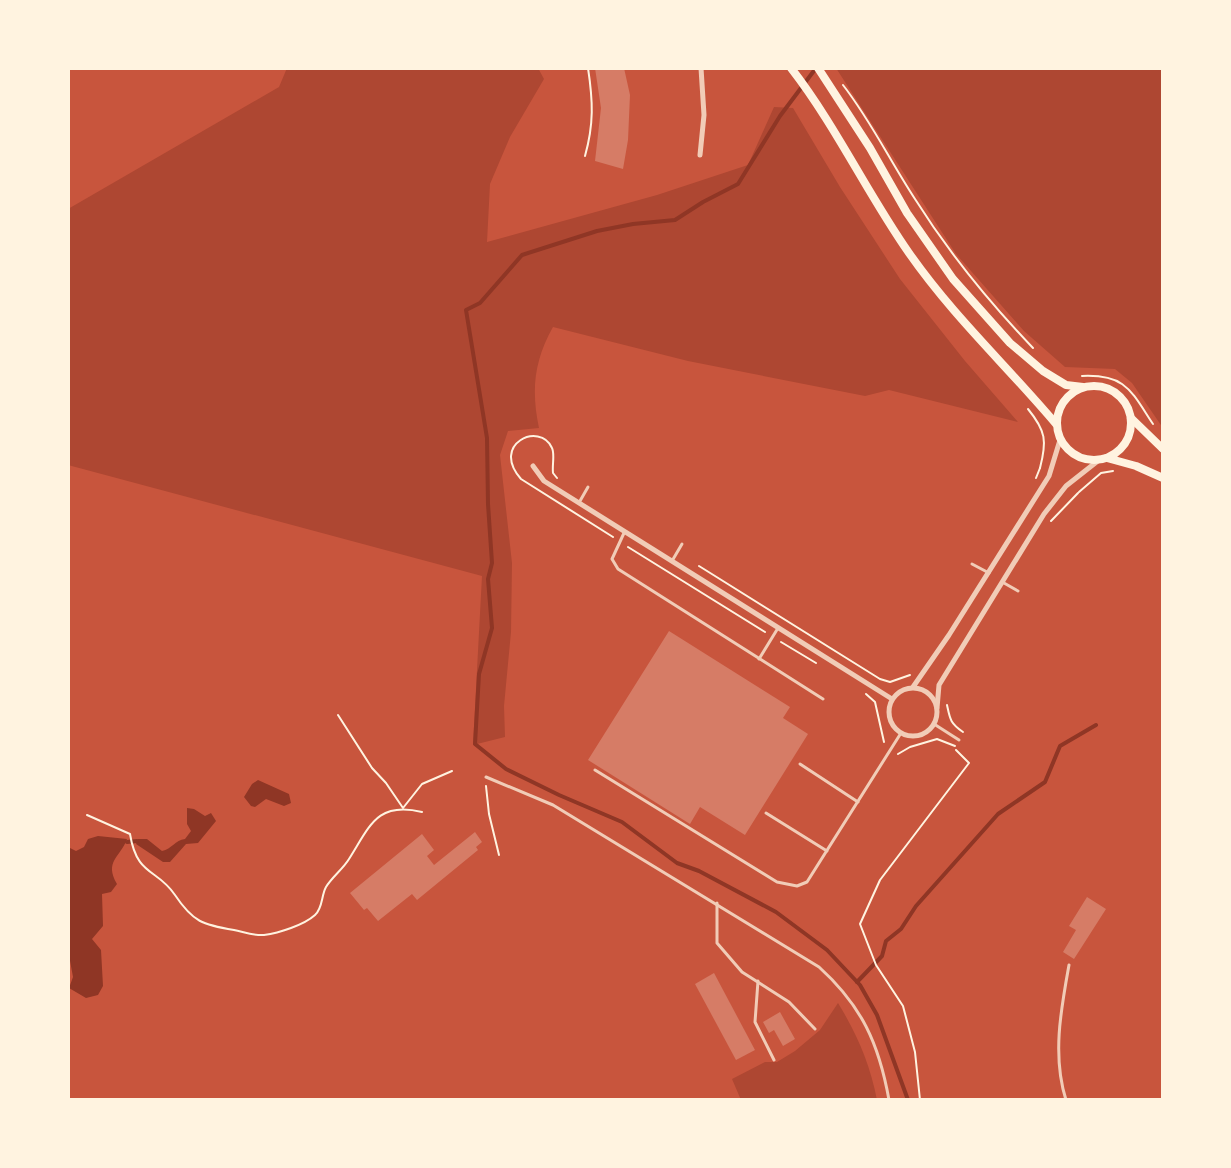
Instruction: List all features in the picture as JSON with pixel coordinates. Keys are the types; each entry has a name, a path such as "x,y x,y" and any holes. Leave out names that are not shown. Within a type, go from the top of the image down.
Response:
{"main road":[{"path":"818,68 870,148 907,213 953,279 1010,343 1043,371 1066,385 1102,387 1113,391 1122,399 1130,417 1163,449"},
{"path":"793,70 885,217 944,301 1056,424"},
{"path":"1083,387 1060,407 1056,424 1060,440 1082,458 1136,466 1163,478"},
{"path":"1102,459 1114,454 1126,442 1130,417"}],"street":[{"path":"700,155 704,115 701,68"},
{"path":"913,687 1049,476 1060,440"},
{"path":"937,708 929,693 913,687 901,690 892,699 889,714 895,728 901,733 916,736 929,730 934,724 937,708 939,685 1044,514 1066,486 1102,459"},
{"path":"533,466 544,481 892,699"}],"lane":[{"path":"579,502 588,487"},
{"path":"625,532 612,559 618,569 823,699"},
{"path":"672,561 682,544"},
{"path":"972,564 989,573"},
{"path":"1002,582 1018,591"},
{"path":"758,660 778,628"},
{"path":"934,724 959,740"},
{"path":"595,770 777,882 797,886 807,882 901,733"},
{"path":"800,764 858,802"},
{"path":"486,777 553,805 819,967 843,989 866,1025 882,1064 889,1100"},
{"path":"766,813 827,851"},
{"path":"717,903 717,943 742,972 789,1002 815,1029"},
{"path":"1066,1100 1059,1078 1060,1018 1069,965"},
{"path":"758,981 755,1022 774,1060"}],"path":[{"path":"585,156 593,128 588,68"},
{"path":"837,78 866,115 915,199 963,269 1038,353"},
{"path":"1077,376 1102,375 1115,379 1131,390 1154,425"},
{"path":"559,480 553,473 554,451 549,443 539,437 527,436 514,445 510,455 511,468 521,479 814,662"},
{"path":"1035,480 1040,468"},
{"path":"1050,523 1078,493"},
{"path":"695,564 880,679 890,682 917,669"},
{"path":"865,694 875,702 884,743 899,755 901,750 937,739 954,748 969,763 880,880 860,924 876,965 903,1006 915,1052 920,1100"},
{"path":"945,697 948,718 964,733 954,748"},
{"path":"338,715 372,768 403,808"},
{"path":"403,808 422,784 452,771"},
{"path":"486,777 489,814 499,855"},
{"path":"87,815 130,834 132,850 146,872 166,885 200,924 262,935 313,917 319,910 325,888 347,862 369,826 383,815 403,808 422,812"}],"shaded area":[{"path":"287,68 538,68 544,79 510,137 490,184 487,242 657,195 748,165 774,107 793,108 900,279 1018,422 889,390 865,396 688,361 553,327 536,376 535,401 539,428 508,431 500,455 512,563 505,737 473,745 482,576 68,465 68,209 279,87"},
{"path":"836,68 1163,68 1163,428 1132,383 1115,369 1065,367 1024,331 956,254"},
{"path":"258,780 289,794 291,803 284,806 266,799 255,807 251,806 244,797"},
{"path":"187,808 205,816 211,813 216,821 198,843 186,844 170,862 163,862 136,844 138,839 147,839 162,851 185,839 191,831 187,824"},
{"path":"98,836 127,839 114,860 112,870 117,884 111,892 102,894 103,926 92,939 101,950 103,986 98,995 86,998 69,988 73,977 68,950 68,847 76,851 84,847 88,839"},
{"path":"838,1003 862,1050 877,1100 741,1100 732,1079 765,1062 777,1062 795,1051 820,1030"}],"building":[{"path":"595,68 624,68 630,95 623,169 595,161 601,108"},
{"path":"669,631 790,707 783,718 808,734 745,835 700,807 690,824 588,760"},
{"path":"475,832 482,842 476,847 478,850 417,900 412,894 378,921 350,893 422,834 434,850 427,856 434,865"},
{"path":"1087,897 1106,909 1074,959 1063,952 1076,930 1069,926"},
{"path":"714,973 755,1050 736,1060 695,984"},
{"path":"780,1012 795,1039 783,1046 774,1030 769,1033 763,1022"}],"waterway":[{"path":"816,68 780,116 738,184 675,220 597,231 522,255 480,303 466,310 487,438 492,563 488,579 492,628 479,674 475,744 506,769 622,822 677,863 699,871 776,912 827,950 860,985 877,1015 908,1100"},
{"path":"857,982 882,956 886,941 901,929 916,906 998,814 1045,782 1060,746 1096,725"},
{"path":"127,842 137,841"}]}
